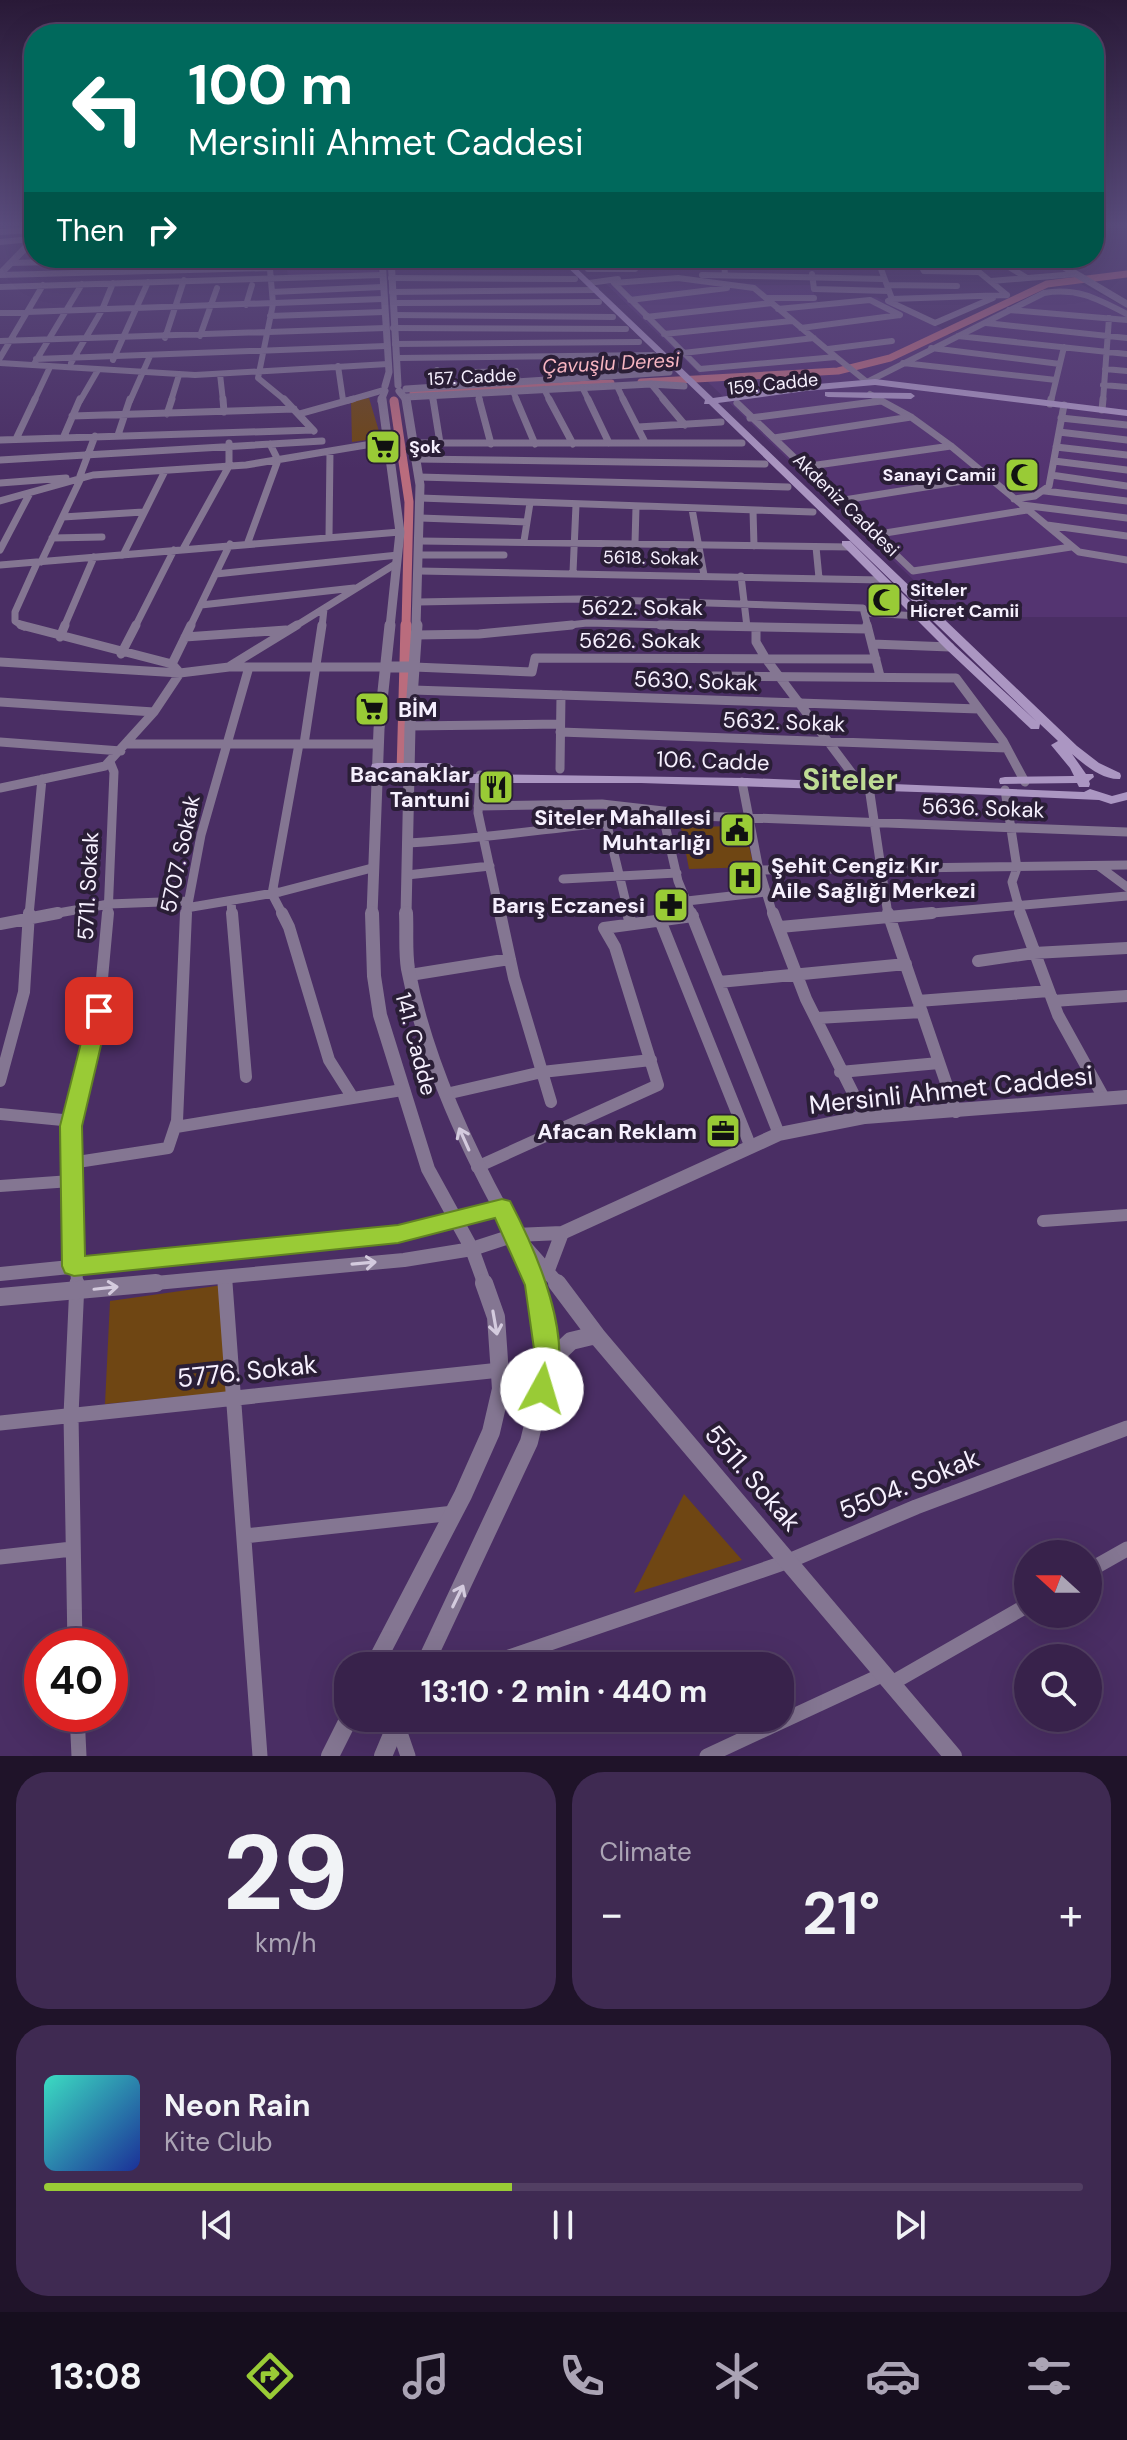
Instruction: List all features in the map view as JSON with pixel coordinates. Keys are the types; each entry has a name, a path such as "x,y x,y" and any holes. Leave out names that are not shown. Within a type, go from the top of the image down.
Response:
{"main road":[{"name":"Akdeniz Caddesi","path":"602,305 671,373 688,382"},
{"name":"Akdeniz Caddesi","path":"608,305 1073,749 1094,766 1123,780"},
{"name":"159. Cadde","path":"710,403 862,380 1050,404 1063,411 1102,410 1127,415"},
{"path":"862,380 859,388 870,394"},
{"path":"883,398 890,391 889,384"},
{"name":"159. Cadde","path":"710,403 815,394 870,394 883,398 898,395 1127,415"},
{"name":"Akdeniz Caddesi","path":"710,403 721,422 742,443 950,647 1062,750 1084,780 1087,791 1097,797"},
{"name":"106. Cadde","path":"382,773 560,769 1005,790 1111,800 1126,798"},
{"name":"106. Cadde","path":"409,770 480,775 742,782 1025,782 1084,780 1100,774 1123,780"}],"street":[{"path":"30,305 0,360 34,362 391,345 639,342"},
{"path":"34,362 67,305"},
{"path":"68,368 104,305"},
{"path":"107,370 125,339 138,305"},
{"path":"165,338 174,305"},
{"path":"0,313 246,305"},
{"path":"273,305 261,351 258,378 297,412 330,451 329,537"},
{"name":"141. Cadde","path":"381,1652 454,1513 491,1432 501,1389 496,1317 472,1249 428,1169 380,1015 374,976 372,868 382,773 378,744 400,532 390,441 381,402 391,345 383,305"},
{"name":"141. Cadde","path":"389,328 394,315 393,305"},
{"path":"456,316 458,305"},
{"path":"529,316 531,305"},
{"path":"635,305 700,369 709,371 837,357"},
{"path":"646,317 734,305"},
{"path":"774,305 862,380 883,374 1019,305"},
{"path":"778,309 822,305"},
{"path":"801,328 900,315 883,305"},
{"path":"896,305 937,324 978,305"},
{"path":"1107,305 1127,317"},
{"path":"200,336 211,307"},
{"path":"1009,310 1127,317"},
{"path":"270,316 384,312"},
{"path":"394,315 613,317"},
{"path":"476,327 477,316"},
{"path":"1102,410 1109,318"},
{"path":"664,334 792,321"},
{"path":"984,322 1127,338"},
{"path":"0,341 165,338 389,328 626,329"},
{"path":"957,336 1127,354"},
{"path":"683,353 814,338"},
{"path":"828,349 892,341"},
{"name":"141. Cadde","path":"391,345 398,358 420,498 407,843 410,975 446,1094 477,1167 515,1235"},
{"path":"1050,404 1064,347"},
{"path":"931,348 1060,364"},
{"path":"195,375 199,354"},
{"path":"398,358 653,355"},
{"path":"118,435 150,356"},
{"path":"473,356 491,444"},
{"path":"34,362 50,367 179,375 388,364"},
{"path":"901,363 1056,380"},
{"path":"561,380 559,367 662,364"},
{"path":"338,366 343,400"},
{"path":"16,439 50,367"},
{"path":"1105,369 1127,371"},
{"path":"64,436 98,370"},
{"path":"437,370 438,386"},
{"path":"475,372 516,371 518,382"},
{"name":"157. Cadde","path":"402,390 432,395 518,382 671,373"},
{"path":"220,374 224,412"},
{"path":"883,374 892,379 889,384"},
{"path":"167,414 179,375"},
{"name":"157. Cadde","path":"402,390 438,386 513,391 688,382"},
{"path":"651,384 685,425"},
{"path":"1103,385 1127,387"},
{"path":"617,386 645,442"},
{"path":"582,387 609,443"},
{"path":"72,416 297,412 385,389 402,390"},
{"path":"544,389 573,444"},
{"path":"513,391 535,444"},
{"path":"432,395 440,443"},
{"path":"898,395 907,415"},
{"path":"750,418 883,398 951,446 1071,547 1079,552 1127,560"},
{"path":"737,403 913,571 1071,547"},
{"path":"1045,491 1063,411 1127,425"},
{"path":"774,438 907,415"},
{"path":"638,427 721,422"},
{"path":"0,440 313,430"},
{"path":"1059,432 1127,440"},
{"path":"121,654 229,466 229,433"},
{"path":"173,434 176,470"},
{"path":"95,436 63,517 15,612 15,621 26,628 121,654 172,664 180,673"},
{"path":"0,460 322,441"},
{"path":"0,483 229,466 390,441"},
{"path":"413,443 742,443"},
{"path":"248,542 278,460 270,444"},
{"path":"803,467 951,446"},
{"path":"1056,447 1127,455"},
{"path":"416,459 765,464"},
{"path":"529,480 532,461"},
{"path":"1054,461 1127,470"},
{"path":"123,555 165,471"},
{"path":"1051,475 1127,486"},
{"path":"0,501 80,477"},
{"path":"419,477 788,487"},
{"path":"838,501 988,477"},
{"path":"873,535 1020,504 1045,491 1127,501"},
{"path":"0,550 30,493"},
{"path":"420,498 813,512"},
{"path":"524,541 530,503"},
{"path":"1020,504 1127,518"},
{"path":"573,572 577,542 576,505"},
{"path":"635,543 636,507"},
{"path":"692,509 704,575"},
{"path":"753,510 754,546"},
{"path":"63,517 143,512"},
{"path":"420,518 527,522"},
{"path":"1045,525 1127,536"},
{"path":"0,565 248,542 400,532 507,541 850,547"},
{"path":"52,538 102,537"},
{"path":"501,571 507,541"},
{"path":"172,664 230,544"},
{"path":"816,547 819,578"},
{"path":"420,555 504,555"},
{"path":"60,637 94,557"},
{"path":"216,574 397,559"},
{"path":"229,667 358,588 397,559"},
{"name":"5618. Sokak","path":"419,571 882,580"},
{"path":"741,576 743,604 756,642 766,659 863,783 889,916 956,1112"},
{"path":"201,605 358,588"},
{"path":"418,602 579,599 864,610 919,616"},
{"path":"324,609 318,667 272,894 289,927 329,1060 353,1098"},
{"path":"864,610 880,676"},
{"name":"5622. Sokak","path":"416,635 479,634 587,623 868,629"},
{"path":"185,637 290,630"},
{"path":"872,644 950,647"},
{"name":"5626. Sokak","path":"414,667 532,672 535,658 876,659"},
{"path":"0,662 180,673 229,667 414,667"},
{"name":"5707. Sokak","path":"71,1163 168,1148 176,1127 186,905 201,835 249,667"},
{"path":"0,788 105,766 154,712 180,673"},
{"path":"713,676 956,678 1007,748 1025,782"},
{"name":"5630. Sokak","path":"413,690 979,709"},
{"path":"560,769 561,695"},
{"path":"0,702 154,712"},
{"name":"5632. Sokak","path":"410,726 560,728 1007,748"},
{"path":"0,742 124,747 378,744"},
{"name":"5711. Sokak","path":"74,1628 71,1415 77,1291 71,1163 73,1121 99,1011 109,904 114,772 110,762"},
{"path":"480,775 478,806 510,959 551,1102"},
{"path":"0,1081 24,992 42,779"},
{"path":"742,782 745,817 767,892 840,1072 865,1117"},
{"path":"1005,790 1017,868 1012,882 1018,906 1051,996 1104,1098"},
{"path":"478,806 654,807 684,816"},
{"path":"663,816 687,901 779,1134"},
{"name":"5636. Sokak","path":"407,843 484,839 663,816 1127,832"},
{"path":"606,821 631,924"},
{"path":"761,870 1127,865"},
{"path":"407,875 490,866"},
{"path":"1100,867 1127,887"},
{"path":"0,924 29,916 109,904 186,905 231,901 272,894 372,868"},
{"path":"563,879 677,873"},
{"path":"687,901 767,892"},
{"path":"780,927 1127,896"},
{"path":"231,901 246,1077"},
{"path":"477,1167 658,1085 615,947 604,928 693,916"},
{"path":"660,920 750,1145"},
{"path":"978,961 1034,953 1127,948"},
{"path":"410,975 510,959"},
{"path":"719,982 906,964"},
{"path":"817,1018 1051,996 1127,996"},
{"path":"446,1094 542,1072 651,1060"},
{"path":"840,1072 939,1063"},
{"path":"176,1127 402,1090"},
{"name":"Mersinli Ahmet Caddesi","path":"472,1249 515,1235 562,1233 779,1134 865,1117 1127,1097"},
{"path":"0,1114 73,1121"},
{"path":"0,1186 71,1181"},
{"path":"0,1274 398,1234 502,1207"},
{"path":"1043,1221 1127,1215"},
{"path":"548,1270 562,1233"},
{"path":"431,1652 529,1442 548,1363 537,1285 515,1235"},
{"name":"5511. Sokak","path":"515,1235 548,1270 596,1335 953,1756"},
{"path":"0,1297 404,1260 472,1249"},
{"path":"224,1276 260,1756"},
{"path":"548,1363 571,1341 596,1335"},
{"name":"5776. Sokak","path":"0,1423 500,1370"},
{"name":"5504. Sokak","path":"524,1652 789,1561 916,1507 1127,1428"},
{"path":"245,1536 454,1513"},
{"path":"0,1557 72,1549"},
{"path":"1102,1563 1127,1549"},
{"path":"707,1756 888,1678 1014,1612"},
{"path":"78,1732 79,1756"},
{"path":"328,1756 341,1732"},
{"path":"383,1756 393,1732"},
{"path":"401,1732 408,1756"}],"shaded area":[{"path":"628,305 893,305 941,328 949,335 1013,305 1121,305 1127,308 1127,617 952,617"},
{"path":"369,398 381,438 352,442 351,401"},
{"path":"727,826 732,846 749,846 754,867 689,869 681,828"},
{"path":"230,1284 229,1392 105,1404 110,1301"},
{"path":"684,1494 742,1560 634,1593"}],"waterway":[{"name":"Çavuşlu Deresi","path":"641,382 838,371 890,358 1003,305"},
{"name":"Çavuşlu Deresi","path":"413,393 611,383"},
{"name":"Çavuşlu Deresi","path":"394,401 409,502 406,627"},
{"name":"Çavuşlu Deresi","path":"402,773 406,625"}],"place":[{"name":"Şok","path":"383,447"},
{"name":"Sanayi Camii","path":"1022,475"},
{"name":"Siteler Hicret Camii","path":"884,600"},
{"name":"BİM","path":"372,709"},
{"name":"Bacanaklar Tantuni","path":"496,787"},
{"name":"Siteler Mahallesi Muhtarlığı","path":"737,830"},
{"name":"Şehit Cengiz Kır Aile Sağlığı Merkezi","path":"745,878"},
{"name":"Barış Eczanesi","path":"671,905"},
{"name":"Afacan Reklam","path":"723,1131"}],"district":[{"name":"Siteler","path":"850,779"}],"route":[{"path":"99,1011 71,1126 74,1266 398,1234 502,1207 537,1285 548,1363 542,1389"}]}
